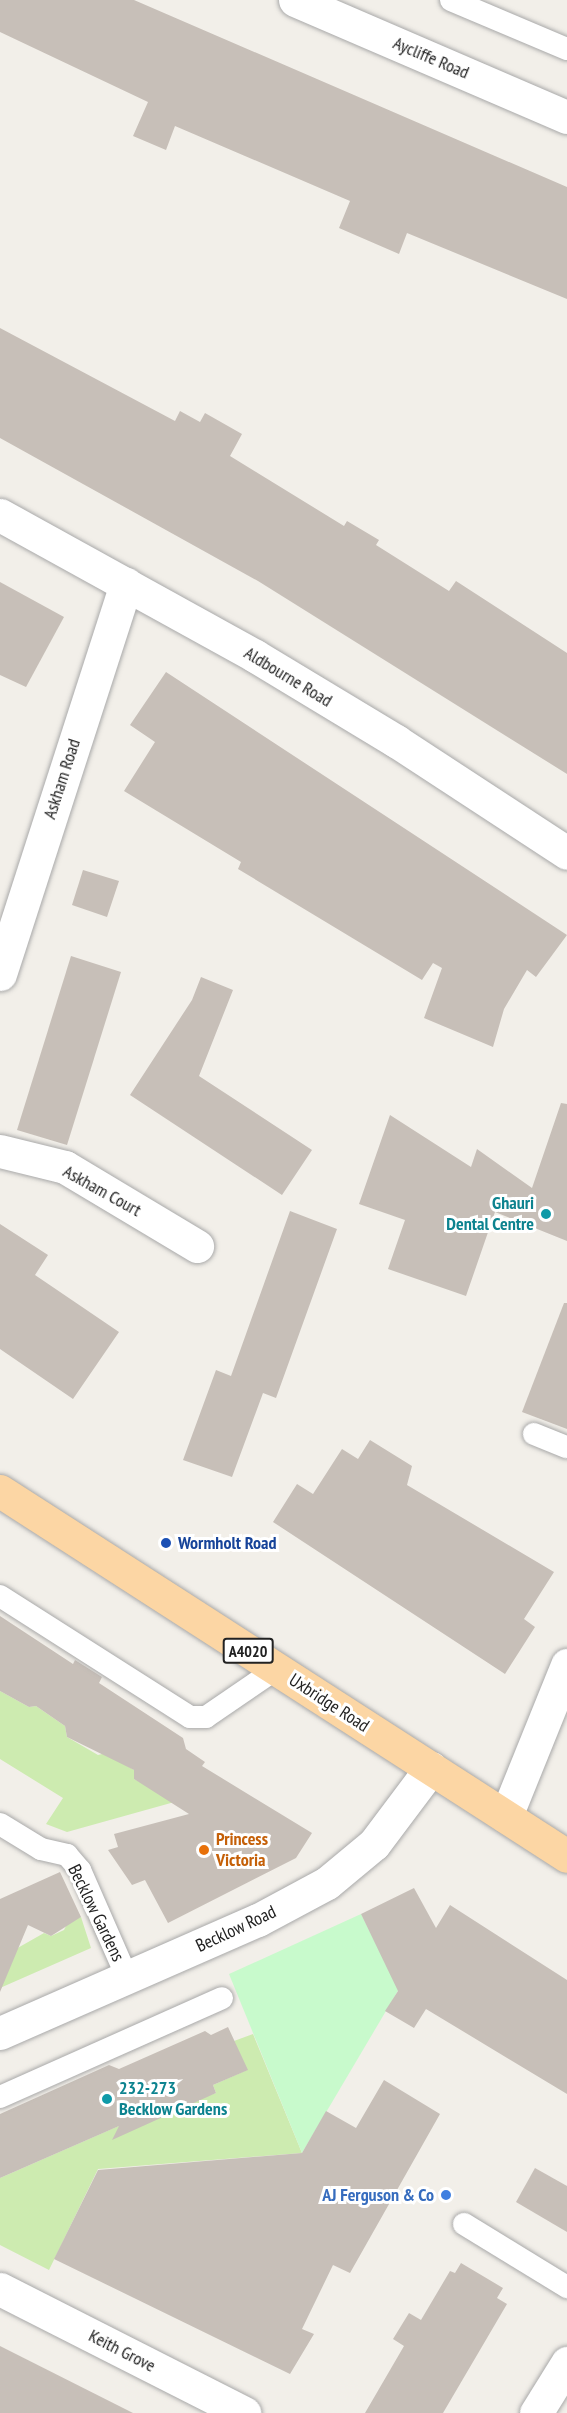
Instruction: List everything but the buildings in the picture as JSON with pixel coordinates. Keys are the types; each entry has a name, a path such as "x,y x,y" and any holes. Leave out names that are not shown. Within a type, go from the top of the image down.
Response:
{"main road":[{"name":"Uxbridge Road","path":"0,1491 567,1856"}],"street":[{"name":"Aycliffe Road","path":"295,0 567,117"},
{"name":"Aldbourne Road","path":"0,515 126,584 396,741 567,853"},
{"name":"Askham Road","path":"0,974 6,927 126,584"},
{"name":"Askham Court","path":"0,1151 65,1167 197,1246"},
{"path":"506,1816 567,1665"},
{"name":"Becklow Road","path":"0,2033 126,1975 258,1920 327,1883 374,1844 431,1768"},
{"name":"Keith Grove","path":"0,2289 244,2413"},
{"path":"536,2413 567,2363"}],"lane":[{"path":"451,0 567,49"},
{"path":"534,1434 567,1447"},
{"path":"0,1596 190,1717 206,1717 276,1669"},
{"name":"Becklow Gardens","path":"0,1824 41,1849 67,1855 80,1870 126,1975"},
{"path":"0,2097 222,1998"},
{"path":"464,2224 567,2287"}],"green space":[{"path":"0,1691 29,1707 36,1706 65,1726 67,1737 98,1755 106,1753 134,1770 134,1779 178,1801 67,1832 46,1824 63,1798 0,1759"},
{"path":"361,1914 399,1989 302,2153 229,1974"},
{"path":"81,1917 91,1948 0,1988 0,1958 44,1933 51,1936 64,1930 68,1922"},
{"path":"253,2034 302,2153 98,2169 49,2270 0,2245 0,2178 137,2118 216,2093 213,2085 247,2070 234,2041"}],"place":[{"name":"Ghauri Dental Centre","path":"546,1214"},
{"name":"Wormholt Road","path":"166,1543"},
{"name":"Princess Victoria","path":"204,1850"},
{"name":"232-273 Becklow Gardens","path":"107,2099"},
{"name":"AJ Ferguson & Co","path":"446,2195"}]}
